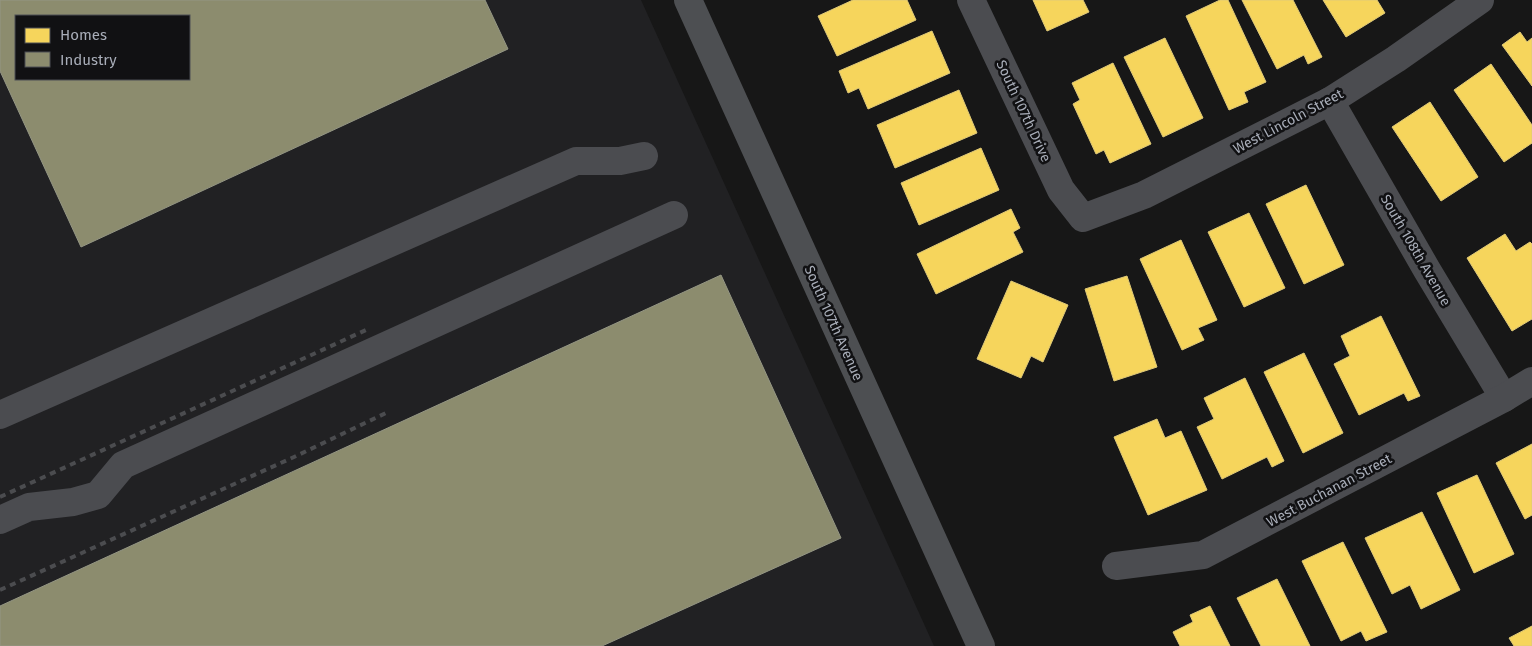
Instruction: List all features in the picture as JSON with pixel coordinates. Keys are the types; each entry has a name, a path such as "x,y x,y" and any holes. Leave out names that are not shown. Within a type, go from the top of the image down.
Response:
{"main road":[{"name":"South 107th Avenue","path":"688,0 981,646"}],"street":[{"name":"South 107th Drive","path":"971,0 1062,190 1083,218"},
{"name":"West Lincoln Street","path":"1083,218 1144,195 1330,101 1396,59 1480,0"},
{"name":"South 108th Avenue","path":"1330,101 1427,270 1504,398"},
{"path":"0,415 576,161 620,161 644,156"},
{"path":"0,520 29,507 73,502 98,495 123,465 674,215"},
{"name":"West Buchanan Street","path":"1116,566 1203,555 1504,398 1532,381"}],"shaded area":[{"path":"0,0 641,0 934,646 0,646"}],"building: Homes":[{"path":"853,0 907,0 916,20 837,56 818,16"},
{"path":"1033,0 1083,0 1089,12 1047,31"},
{"path":"1220,0 1228,0 1266,82 1244,92 1248,102 1229,110 1186,16"},
{"path":"1242,0 1293,0 1322,57 1308,64 1304,55 1277,69"},
{"path":"1323,0 1377,0 1385,13 1346,37"},
{"path":"932,31 950,73 868,109 859,88 848,93 839,71"},
{"path":"1520,32 1527,42 1532,38 1532,86 1502,45"},
{"path":"1165,38 1203,118 1163,137 1124,57"},
{"path":"1113,63 1151,144 1110,163 1104,150 1096,154 1073,104 1080,100 1072,83"},
{"path":"1491,64 1532,125 1532,143 1504,162 1454,90"},
{"path":"959,90 977,133 895,168 877,125"},
{"path":"1430,102 1478,177 1441,201 1392,127"},
{"path":"981,148 999,190 919,225 901,183"},
{"path":"1306,185 1344,265 1304,284 1266,204"},
{"path":"1011,209 1020,228 1013,232 1023,252 936,294 917,254"},
{"path":"1249,213 1285,288 1244,307 1208,232"},
{"path":"1505,234 1516,251 1530,242 1532,244 1532,319 1512,331 1467,258"},
{"path":"1181,240 1217,320 1198,328 1204,340 1182,350 1140,259"},
{"path":"1127,276 1157,367 1114,381 1085,289"},
{"path":"1011,281 1068,305 1043,362 1031,356 1021,378 977,359"},
{"path":"1381,316 1420,396 1408,401 1404,393 1359,415 1334,364 1350,356 1341,336"},
{"path":"1304,353 1343,433 1303,453 1264,372"},
{"path":"1245,378 1284,461 1272,467 1267,457 1222,479 1197,427 1214,419 1204,398"},
{"path":"1157,419 1165,438 1181,431 1207,490 1148,515 1114,437"},
{"path":"1532,444 1532,515 1525,519 1496,463"},
{"path":"1477,475 1514,554 1474,573 1437,493"},
{"path":"1422,512 1460,590 1421,609 1410,585 1392,594 1365,538"},
{"path":"1343,542 1387,632 1366,641 1361,631 1341,641 1302,561"},
{"path":"1277,579 1310,646 1261,646 1237,598"},
{"path":"1210,606 1230,646 1180,646 1173,632 1193,622 1190,615"},
{"path":"1532,626 1532,646 1514,646 1509,638"}],"building: Industry":[{"path":"0,0 485,0 508,49 81,247 0,71"},
{"path":"721,275 841,538 602,646 0,646 0,606"}],"railway":[{"path":"0,497 366,330"},
{"path":"0,590 294,457 388,412"}]}
